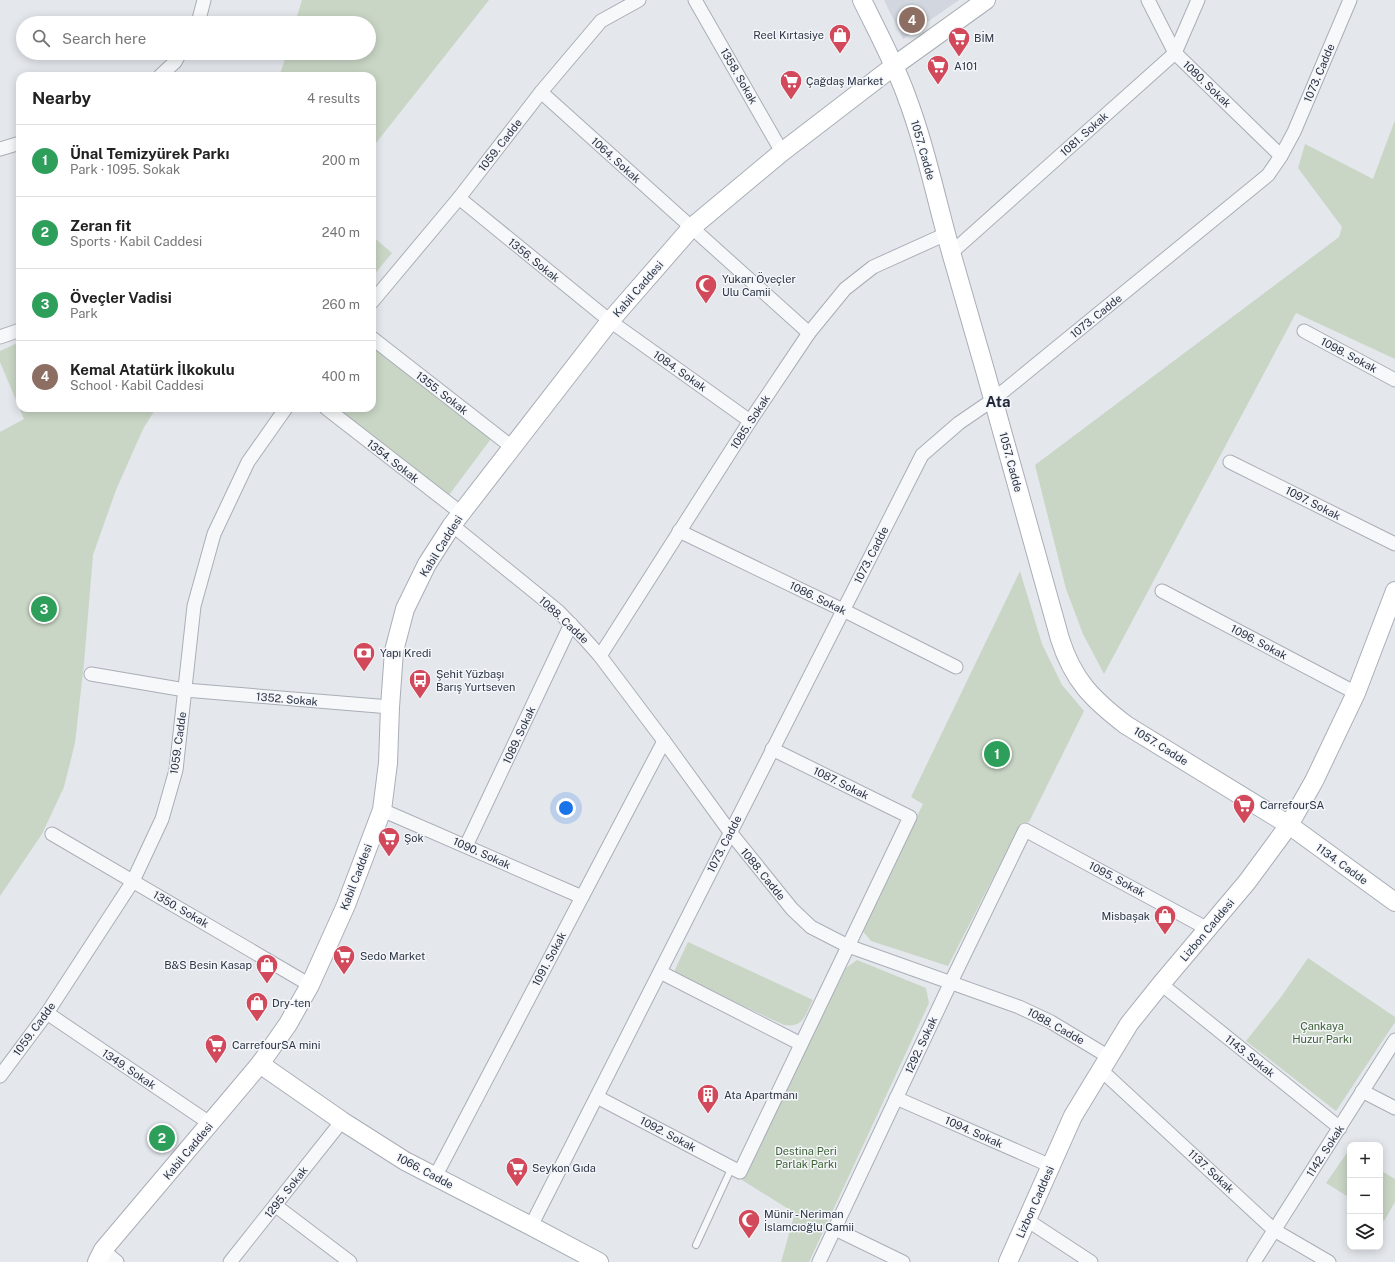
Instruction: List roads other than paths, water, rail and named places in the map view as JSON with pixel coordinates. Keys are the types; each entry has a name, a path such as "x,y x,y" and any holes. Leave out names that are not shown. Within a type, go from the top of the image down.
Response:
{"main road":[{"name":"1057. Cadde","path":"862,0 894,66 915,122 1066,658 1077,679 1108,712 1126,725 1289,825"},
{"name":"Kabil Caddesi","path":"86,1262 100,1256 260,1064 288,1024 310,985 346,905 382,810 388,763 394,651 405,609 427,564 457,519 610,321 691,228 782,152 894,66 986,0"},
{"name":"Lizbon Caddesi","path":"1008,1262 1073,1116 1129,1024 1247,882 1289,825 1314,781 1356,693 1395,591"},
{"name":"1134. Cadde","path":"1289,825 1395,902"},
{"name":"1066. Cadde","path":"260,1064 342,1121 405,1162 531,1226 591,1260"}],"street":[{"path":"200,16 204,0"},
{"name":"1059. Cadde","path":"376,297 459,198 541,92 601,22 639,0"},
{"name":"1358. Sokak","path":"695,0 782,152"},
{"name":"1080. Sokak","path":"1148,0 1175,53 1281,156"},
{"name":"1081. Sokak","path":"951,253 1175,53 1198,0"},
{"name":"1073. Cadde","path":"531,1226 922,455 940,438 994,399 1268,175 1281,156 1294,132 1350,0"},
{"path":"164,72 176,60"},
{"name":"1064. Sokak","path":"541,92 809,333"},
{"path":"0,149 16,144"},
{"name":"1356. Sokak","path":"459,198 610,321"},
{"name":"1085. Sokak","path":"600,656 750,421 809,333 845,289 873,267 946,234"},
{"name":"1084. Sokak","path":"610,321 750,421"},
{"path":"0,337 16,331"},
{"name":"1098. Sokak","path":"1304,331 1395,380"},
{"name":"1355. Sokak","path":"376,341 512,447"},
{"name":"1059. Cadde","path":"0,1076 47,1014 133,881 162,819 176,770 194,606 214,534 248,462 283,412"},
{"name":"1354. Sokak","path":"331,412 457,519"},
{"name":"1097. Sokak","path":"1230,462 1395,544"},
{"name":"1088. Cadde","path":"457,519 558,611 600,656 730,832 792,909 811,927 848,946 1019,1007 1051,1022 1105,1064"},
{"name":"1086. Sokak","path":"679,531 843,610 956,667"},
{"name":"1096. Sokak","path":"1162,591 1356,693"},
{"name":"1089. Sokak","path":"466,846 571,624"},
{"name":"1352. Sokak","path":"91,674 185,690 390,707"},
{"name":"1091. Sokak","path":"435,1177 664,741"},
{"name":"1087. Sokak","path":"772,749 910,817 848,946"},
{"name":"1090. Sokak","path":"382,810 582,897"},
{"name":"1095. Sokak","path":"1025,830 1208,929"},
{"name":"1292. Sokak","path":"819,1262 951,982 1025,830"},
{"name":"1350. Sokak","path":"52,834 310,985"},
{"path":"736,1169 801,1044 848,946"},
{"path":"660,972 801,1044"},
{"name":"1143. Sokak","path":"1161,984 1340,1128"},
{"name":"1349. Sokak","path":"47,1014 211,1124"},
{"name":"1142. Sokak","path":"1254,1262 1395,1040"},
{"name":"1137. Sokak","path":"1105,1064 1274,1230 1329,1262"},
{"path":"1362,1091 1395,1108"},
{"name":"1092. Sokak","path":"597,1097 736,1169"},
{"name":"1094. Sokak","path":"896,1098 1051,1166"},
{"name":"1295. Sokak","path":"230,1262 342,1121"},
{"path":"276,1206 350,1262"},
{"path":"1027,1220 1091,1262"},
{"path":"835,1229 903,1262"},
{"path":"100,1256 117,1262"}],"lane":[{"path":"696,1245 736,1169"}],"place":[{"name":"Kemal Atatürk İlkokulu","path":"912,20"},
{"name":"Reel Kırtasiye","path":"840,54"},
{"name":"BİM","path":"959,58"},
{"name":"A101","path":"938,86"},
{"name":"Çağdaş Market","path":"791,100"},
{"name":"Yukarı Öveçler Ulu Camii","path":"706,304"},
{"name":"Öveçler Vadisi","path":"44,609"},
{"name":"Yapı Kredi","path":"364,672"},
{"name":"Şehit Yüzbaşı Barış Yurtseven","path":"420,700"},
{"name":"Ünal Temizyürek Parkı","path":"997,754"},
{"name":"CarrefourSA","path":"1244,824"},
{"name":"Şok","path":"389,858"},
{"name":"Misbaşak","path":"1165,936"},
{"name":"Sedo Market","path":"344,976"},
{"name":"B&S Besin Kasap","path":"267,984"},
{"name":"Dry-ten","path":"257,1022"},
{"name":"CarrefourSA mini","path":"216,1064"},
{"name":"Ata Apartmanı","path":"708,1114"},
{"name":"Zeran fit","path":"162,1138"},
{"name":"Seykon Gıda","path":"517,1188"},
{"name":"Münir - Neriman İslamcıoğlu Camii","path":"749,1240"}],"district":[{"name":"Ata","path":"998,401"}],"park label":[{"name":"Çankaya Huzur Parkı","path":"1322,1032"},
{"name":"Destina Peri Parlak Parkı","path":"806,1157"}]}
